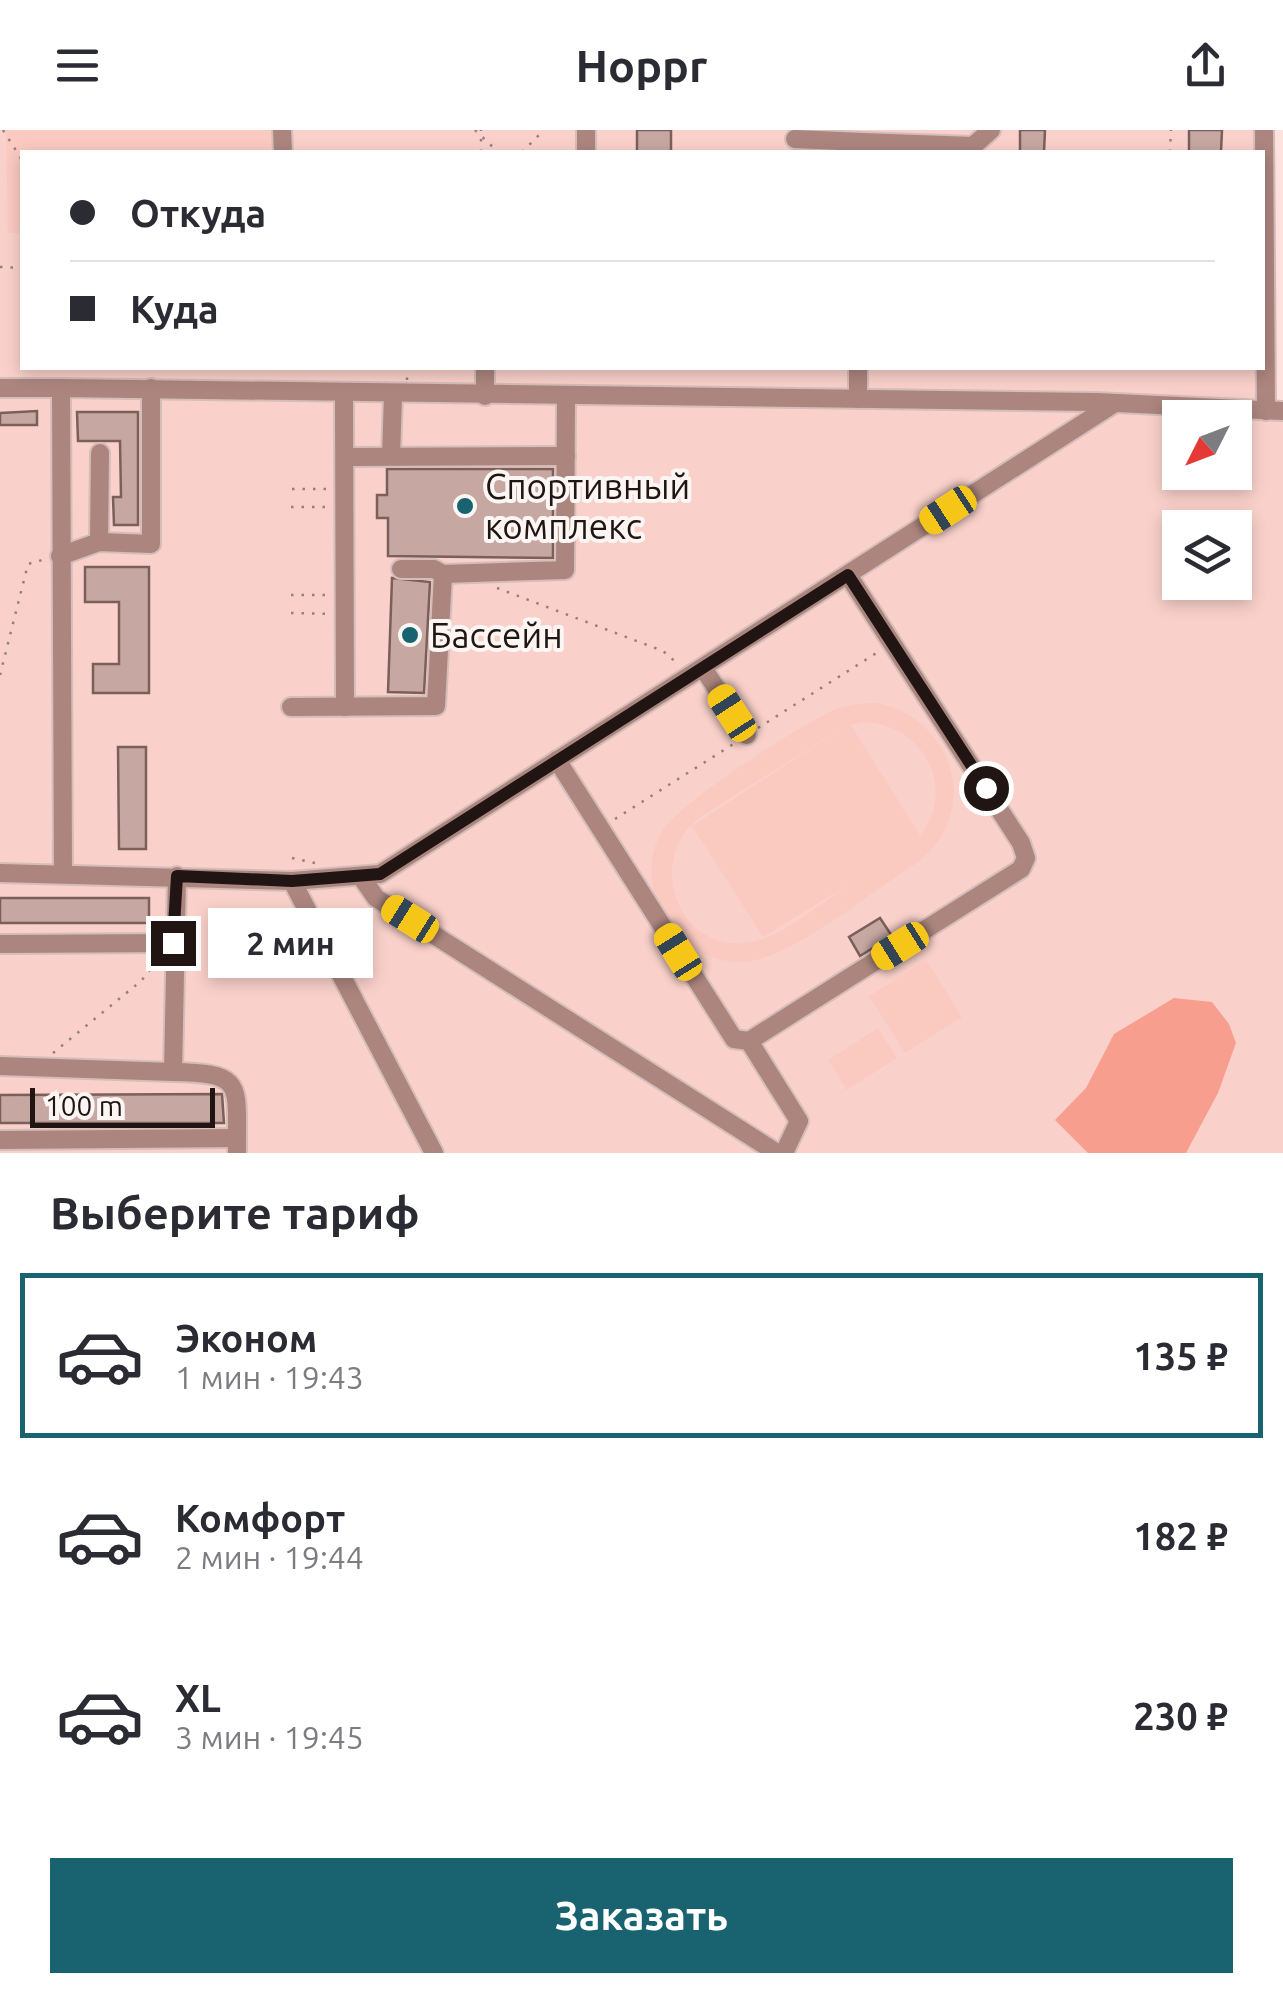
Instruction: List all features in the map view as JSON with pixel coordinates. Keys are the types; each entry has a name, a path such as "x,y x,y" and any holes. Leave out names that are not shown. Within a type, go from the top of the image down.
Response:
{"street":[{"path":"796,140 862,147 973,146 992,130"},
{"path":"0,388 150,388 393,396 858,398 1115,403 1274,411 1265,247 1270,213 1265,177"},
{"path":"485,370 485,396"},
{"path":"858,370 858,398"},
{"path":"60,388 63,874"},
{"path":"60,556 98,542 150,544 150,388"},
{"path":"344,395 346,707"},
{"path":"391,456 393,396"},
{"path":"550,417 558,397"},
{"path":"401,569 434,569 444,574 563,572 566,456 558,397"},
{"path":"0,873 292,881 380,874 1115,403"},
{"path":"98,542 100,453"},
{"path":"346,457 566,456"},
{"path":"291,707 436,706 444,574"},
{"path":"557,760 734,1039 749,1041 1021,869 1026,858 1011,827 848,575"},
{"path":"697,671 747,735"},
{"path":"173,1072 177,876"},
{"path":"362,878 376,898 780,1153 800,1121 749,1041"},
{"path":"292,881 434,1153"},
{"path":"0,944 173,943"},
{"path":"0,1066 216,1073 228,1078 235,1089 237,1146 0,1140"}],"path":[{"path":"3,130 20,157"},
{"path":"524,150 544,130"},
{"path":"292,489 346,498"},
{"path":"292,507 346,498"},
{"path":"0,675 28,564 60,556"},
{"path":"498,588 663,651 697,671"},
{"path":"291,595 346,605"},
{"path":"291,613 346,605"},
{"path":"36,1067 141,980 173,943"}],"shaded area":[{"path":"0,130 1275,130 1272,418 1283,419 1283,1153 0,1153"},
{"path":"6,130 275,130 276,150 20,150 20,233 8,233"},
{"path":"878,703 904,713 926,728 951,770 954,794 950,818 938,842 918,862 861,902 774,954 756,960 731,961 707,955 687,943 658,904 652,881 652,857 661,833 690,803 794,732 833,710","holes":["864,722 903,734 928,762 935,798 931,817 920,835 851,725","842,728 692,826 763,937 848,885 786,928 759,940 722,941 702,932 686,917 676,898 674,856 683,835 699,818"]},
{"path":"926,960 962,1017 905,1053 869,996"},
{"path":"1174,998 1212,1002 1229,1024 1236,1043 1218,1093 1186,1153 1088,1153 1055,1120 1086,1088 1114,1034"},
{"path":"878,1028 897,1058 847,1090 828,1060"}],"building":[{"path":"637,130 671,130 671,150 637,150"},
{"path":"1020,130 1045,130 1044,150 1020,150"},
{"path":"1189,130 1222,130 1221,150 1189,150"},
{"path":"37,411 37,425 0,425 0,413"},
{"path":"77,412 138,412 138,525 114,525 113,497 121,497 120,441 78,441"},
{"name":"Спортивный комплекс","path":"387,469 553,469 553,558 388,556 388,518 377,518 377,495 387,495"},
{"path":"85,567 149,567 149,693 93,693 93,664 119,664 119,602 85,602"},
{"name":"Бассейн","path":"392,578 430,582 424,693 388,692"},
{"path":"118,747 146,747 146,849 119,849"},
{"path":"0,898 149,898 149,923 0,923"},
{"path":"880,918 892,936 860,956 849,937"},
{"path":"222,1094 224,1123 0,1123 0,1095"}],"place":[{"name":"Спортивный комплекс","path":"465,506"},
{"name":"Бассейн","path":"410,635"}],"route":[{"path":"173,943 177,876 292,881 380,874 848,575 986,788"}]}
